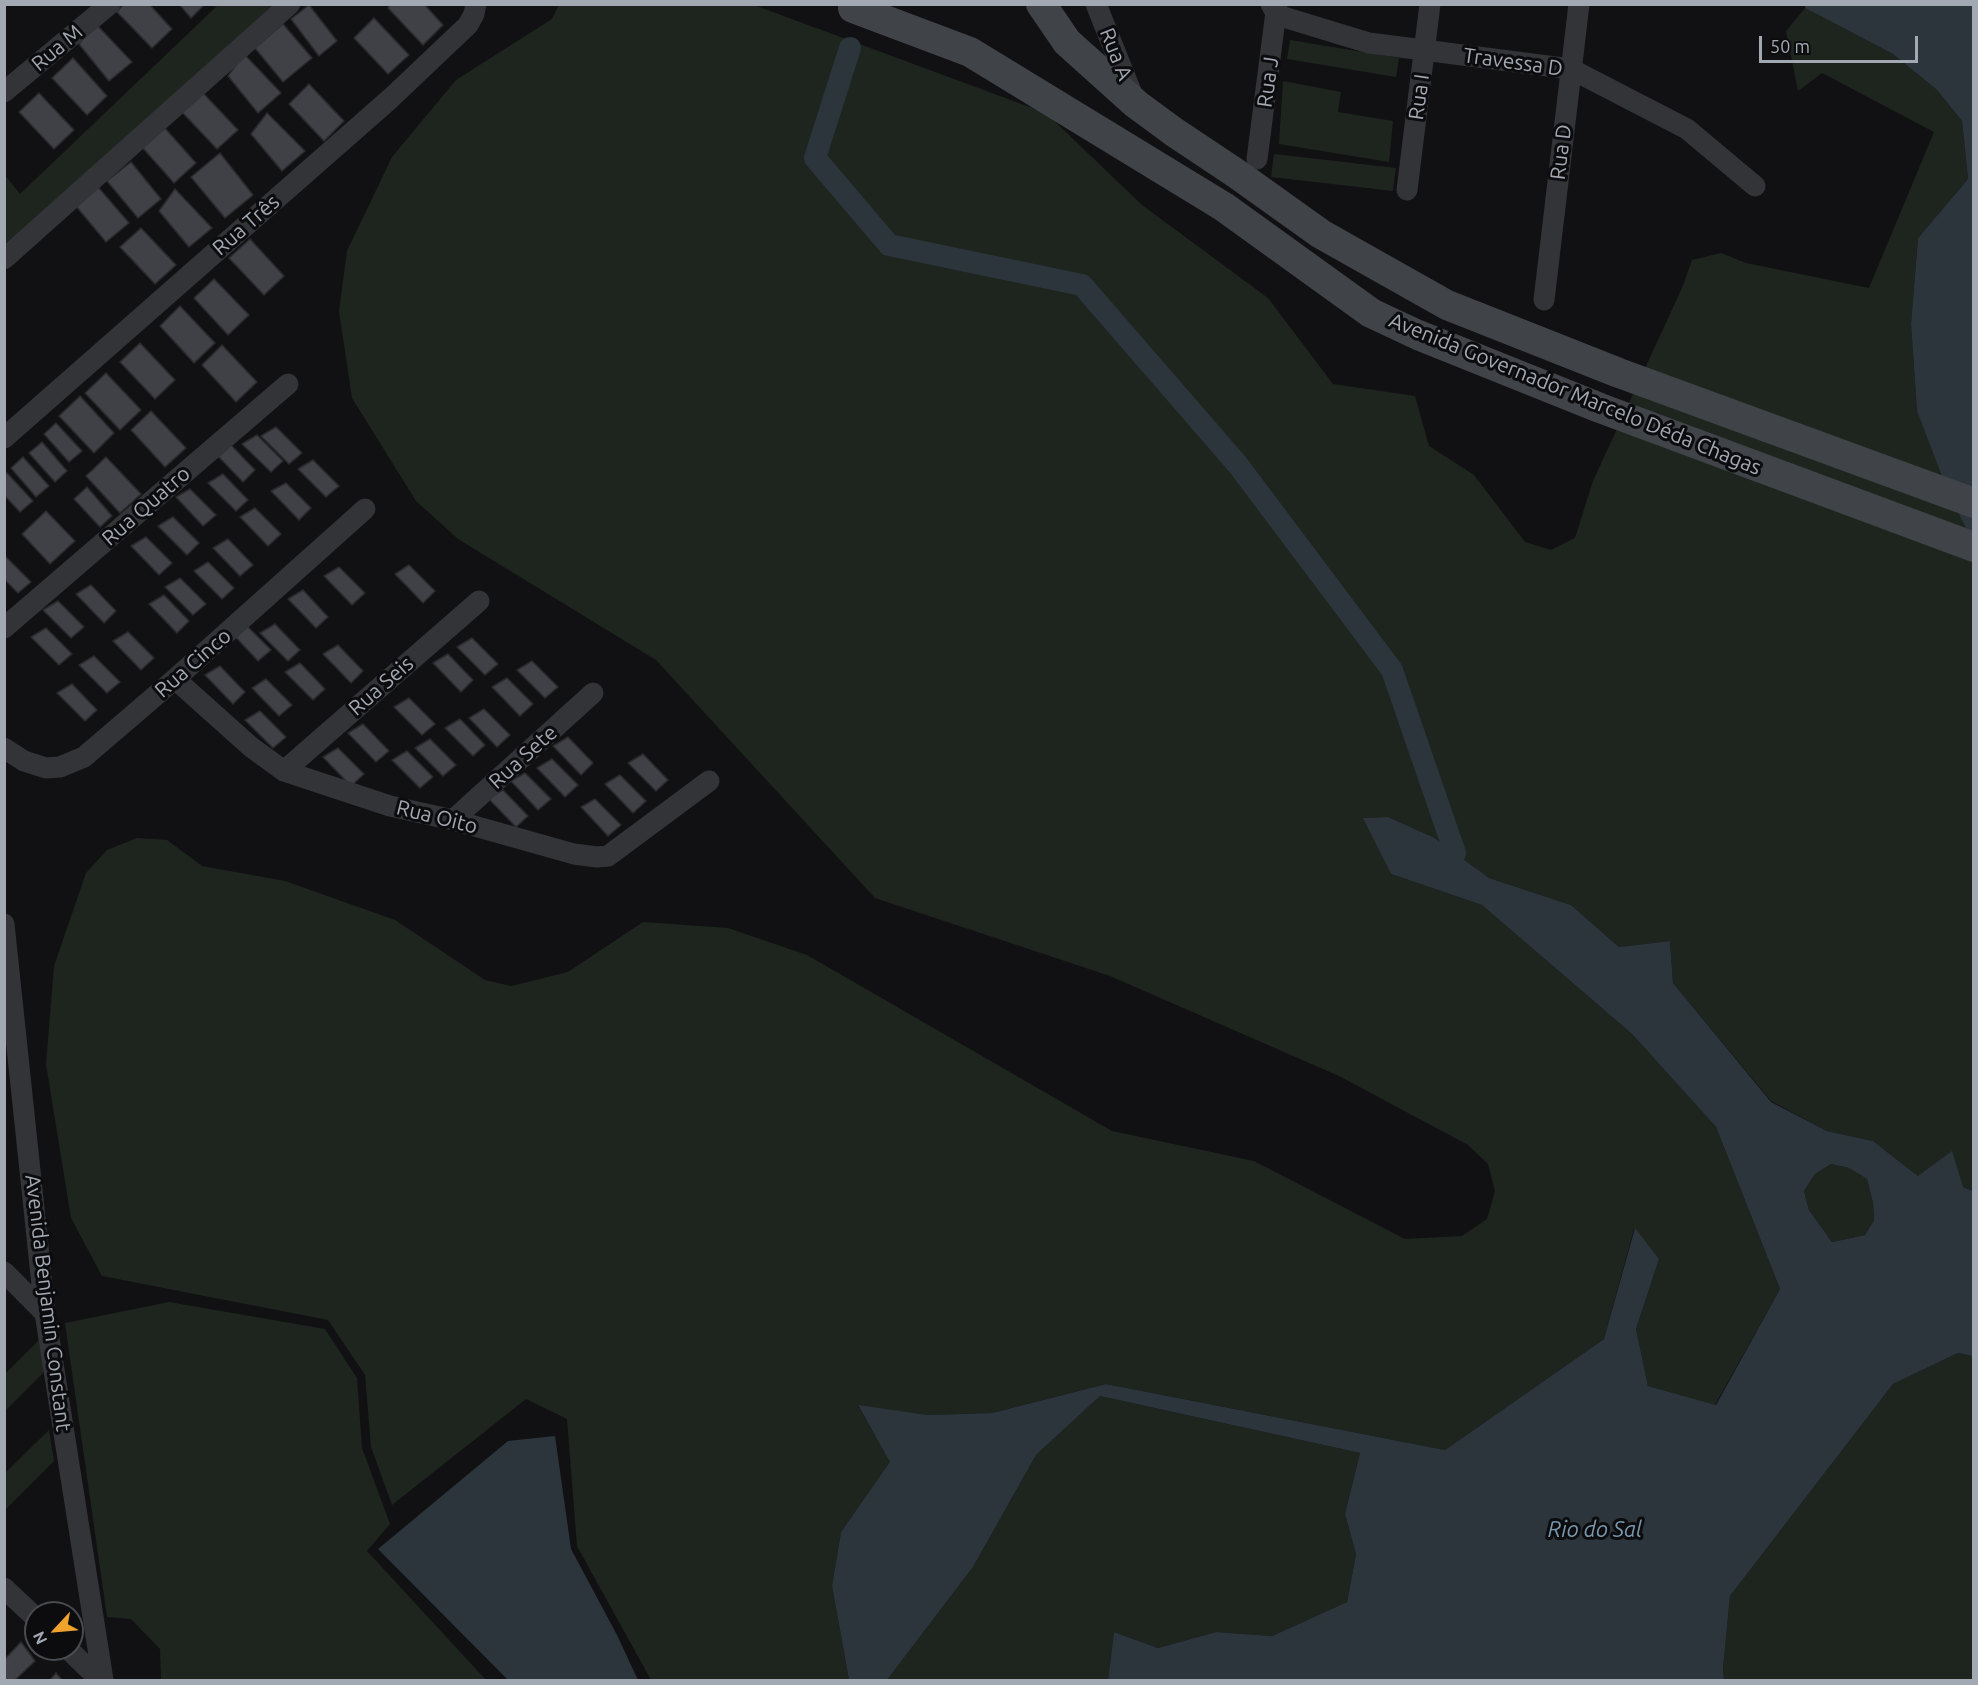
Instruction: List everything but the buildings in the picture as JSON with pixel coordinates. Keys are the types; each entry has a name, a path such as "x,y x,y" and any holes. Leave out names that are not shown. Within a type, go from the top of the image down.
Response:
{"main road":[{"name":"Avenida Governador Marcelo Déda Chagas","path":"1041,4 1067,42 1136,104 1320,234 1438,300 1619,373 1974,503"},
{"name":"Avenida Governador Marcelo Déda Chagas","path":"852,6 970,52 1224,207 1371,313 1418,335 1600,408 1974,547"}],"street":[{"name":"Rua M","path":"4,92 110,4"},
{"path":"4,259 290,4"},
{"name":"Rua Três","path":"4,438 391,98 468,25 476,4"},
{"name":"Rua A","path":"1096,4 1136,104"},
{"name":"Rua I","path":"1407,190 1430,4"},
{"name":"Rua D","path":"1544,300 1579,4"},
{"name":"Travessa D","path":"1275,8 1369,43 1571,69 1687,129 1755,186"},
{"name":"Rua J","path":"1257,159 1275,8"},
{"name":"Rua Quatro","path":"4,628 288,384"},
{"name":"Rua Cinco","path":"4,748 34,766 60,767 73,763 96,747 175,679 365,509"},
{"name":"Rua Seis","path":"284,771 479,601"},
{"name":"Rua Oito","path":"175,679 250,747 284,771 390,806 453,820 574,854 608,856 709,781"},
{"name":"Rua Sete","path":"453,820 593,693"},
{"name":"Avenida Benjamin Constant","path":"4,924 45,1313 102,1680"},
{"path":"4,1272 45,1313"},
{"path":"4,1588 24,1607"},
{"path":"81,1661 102,1680"}],"shaded area":[{"path":"218,5 277,5 5,244 4,174 20,194"},
{"path":"559,5 754,5 1046,113 1142,205 1268,298 1333,384 1415,396 1429,446 1474,475 1525,542 1551,550 1575,538 1593,481 1682,288 1692,260 1721,253 1746,263 1869,288 1934,132 1822,73 1798,91 1786,31 1805,8 1893,54 1937,90 1962,121 1968,179 1918,238 1911,324 1917,411 1973,542 1973,1191 1918,1176 1873,1141 1827,1131 1771,1101 1673,983 1670,941 1619,947 1571,905 1489,878 1433,837 1388,817 1364,818 1391,874 1482,905 1632,1034 1716,1127 1780,1289 1715,1405 1648,1386 1636,1329 1659,1259 1634,1229 1604,1339 1445,1450 1106,1384 992,1413 928,1415 858,1406 891,1462 841,1532 832,1586 849,1680 651,1680 577,1546 567,1419 526,1399 392,1505 371,1447 365,1375 328,1320 102,1276 71,1218 46,1064 54,966 86,873 107,850 137,838 167,840 202,866 285,881 395,920 485,980 511,986 568,972 643,922 728,928 807,955 1112,1131 1254,1161 1405,1239 1462,1236 1487,1219 1495,1191 1488,1164 1468,1145 1339,1076 1110,976 875,898 656,660 458,539 416,501 352,398 339,311 347,251 392,157 456,80 552,19"},
{"path":"1290,40 1399,58 1396,77 1287,59"},
{"path":"1283,81 1341,92 1338,112 1393,121 1389,162 1279,144"},
{"path":"1274,154 1396,168 1393,191 1271,177"},
{"path":"1831,1164 1849,1168 1867,1179 1873,1203 1874,1220 1865,1235 1832,1242 1809,1210 1804,1191 1815,1174"},
{"path":"169,1302 325,1329 357,1378 362,1448 390,1524 367,1551 486,1680 161,1680 160,1649 131,1619 107,1617 65,1323"},
{"path":"39,1340 45,1371 5,1411 5,1374"},
{"path":"1958,1353 1973,1356 1973,1680 1724,1680 1730,1596 1893,1384"},
{"path":"1100,1396 1360,1453 1345,1514 1356,1554 1347,1602 1272,1636 1216,1632 1158,1648 1114,1632 1108,1680 887,1680 973,1567 1036,1455"},
{"path":"49,1430 54,1461 5,1510 5,1473"}],"water":[{"path":"1806,4 1973,5 1973,542 1949,494 1917,411 1911,324 1918,238 1968,179 1962,121 1937,90 1893,54 1805,8"},
{"name":"Rio do Sal","path":"1388,817 1433,837 1489,878 1571,905 1619,947 1670,941 1673,983 1771,1102 1827,1131 1873,1141 1918,1176 1952,1151 1963,1187 1973,1191 1973,1356 1958,1353 1893,1384 1730,1596 1724,1680 1108,1680 1114,1632 1158,1648 1216,1632 1272,1636 1347,1602 1356,1554 1345,1514 1360,1453 1100,1396 1036,1455 973,1567 887,1680 849,1680 832,1586 841,1532 890,1462 858,1405 928,1415 992,1413 1106,1384 1445,1450 1604,1339 1635,1228 1659,1259 1636,1329 1648,1386 1716,1405 1780,1289 1716,1127 1632,1034 1482,905 1391,874 1363,818","holes":["1831,1164 1849,1168 1867,1179 1873,1203 1874,1220 1865,1235 1832,1242 1809,1210 1804,1191 1815,1174"]},
{"path":"555,1436 571,1549 638,1680 508,1680 378,1549 508,1441"}],"waterway":[{"path":"850,48 815,158 889,245 1082,285 1238,465 1392,670 1455,853"}]}
